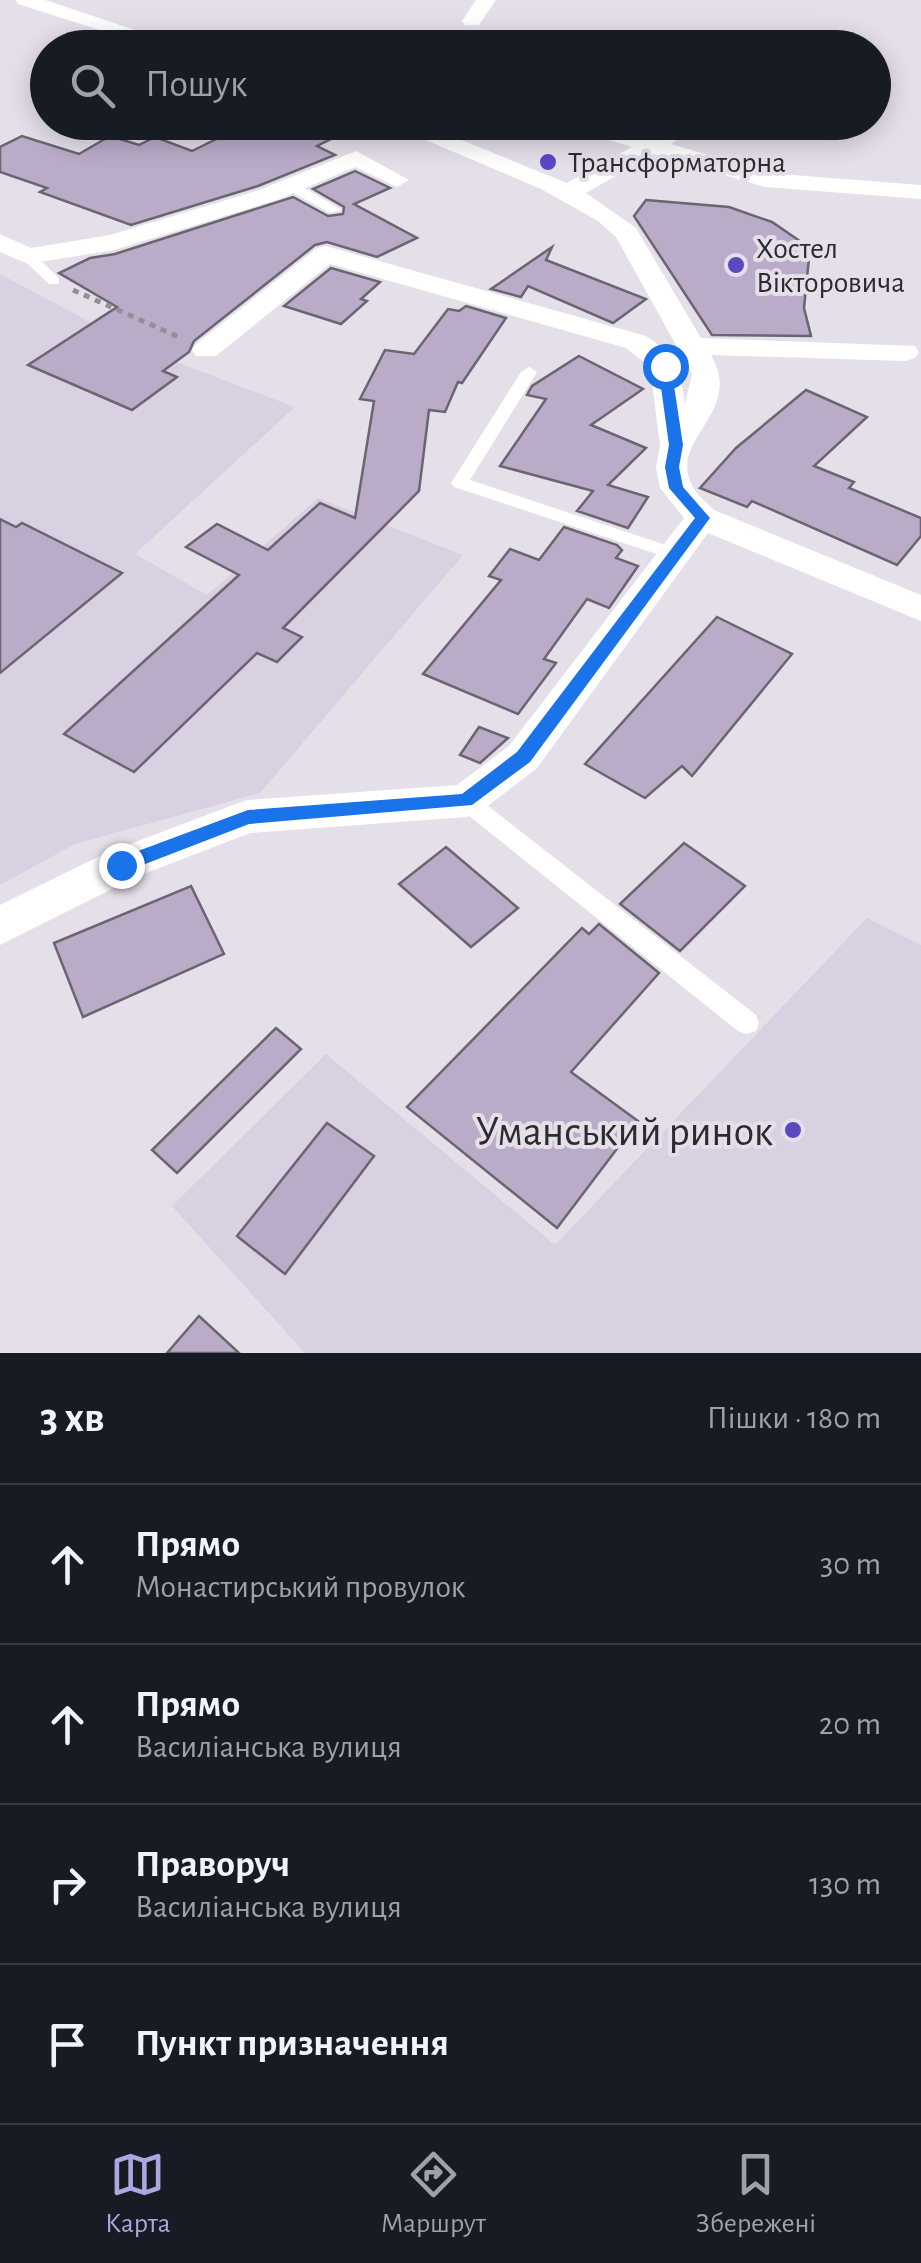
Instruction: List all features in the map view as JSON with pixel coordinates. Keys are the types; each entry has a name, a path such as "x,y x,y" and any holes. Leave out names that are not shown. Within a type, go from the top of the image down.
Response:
{"street":[{"path":"26,0 122,30"},
{"path":"472,21 486,0"},
{"path":"442,140 608,214 626,233 702,360 708,384 676,445 672,467 676,488 702,518 921,610"},
{"path":"630,140 765,180 921,192"},
{"path":"566,194 659,140"},
{"path":"0,242 28,256 114,242 291,186 356,158 397,180"},
{"path":"206,350 326,254 636,342 649,349 665,366 676,445"},
{"path":"694,346 905,352"},
{"path":"0,926 121,865 248,817 466,800 524,757 702,518"}],"lane":[{"path":"291,186 335,210"},
{"path":"28,256 54,282"},
{"path":"528,372 460,484 678,555"},
{"path":"466,800 747,1023"}],"path":[{"path":"54,282 206,350"}],"shaded area":[{"path":"0,274 139,348 295,407 135,554 207,595 318,498 463,555 260,793 75,844 0,885"},
{"name":"Уманський ринок","path":"867,918 921,945 921,1353 305,1353 172,1206 326,1054 555,1245"}],"building":[{"path":"22,136 79,154 103,140 139,145 163,140 192,151 214,140 329,140 317,146 335,155 258,186 131,225 40,192 47,188 0,172 0,147"},
{"path":"355,171 390,188 354,204 417,238 377,257 327,242 315,245 194,341 189,352 163,371 177,377 132,410 28,365 117,307 59,273 90,258 115,254 293,197 328,216 343,214 344,207 313,189"},
{"name":"Хостел Вікторовича","path":"646,200 729,207 772,222 810,248 804,308 811,336 712,335 634,216"},
{"path":"552,247 546,260 646,299 613,323 528,286 521,297 491,289"},
{"path":"331,268 380,282 361,299 367,301 341,324 284,306"},
{"path":"466,306 506,318 462,383 458,382 445,412 429,410 419,491 283,628 302,637 277,662 257,653 134,772 64,734 239,575 186,547 217,524 268,550 320,503 355,518 374,401 360,399 385,350 414,354 448,309 459,311"},
{"path":"579,356 643,389 591,425 646,448 608,485 648,497 628,528 577,511 593,491 500,466 546,399 527,395 532,386"},
{"path":"806,390 867,417 814,466 854,482 849,488 921,518 921,536 897,565 752,501 747,507 700,488 736,448"},
{"path":"0,519 16,527 22,523 122,573 0,673"},
{"path":"564,527 617,545 622,550 616,558 638,566 609,608 587,599 544,659 556,663 518,714 423,674 501,580 489,576 510,549 539,560"},
{"path":"717,617 792,654 692,776 682,766 645,798 585,764"},
{"path":"479,727 508,738 480,763 460,755"},
{"path":"684,843 745,886 680,951 620,904"},
{"path":"446,847 518,908 471,947 399,884"},
{"path":"191,886 224,954 83,1017 54,943"},
{"path":"599,924 659,973 571,1072 638,1121 557,1228 407,1107 582,928 589,934"},
{"path":"276,1028 301,1049 177,1173 152,1150"},
{"path":"327,1123 374,1156 285,1274 237,1236"},
{"path":"199,1316 239,1353 167,1353"}],"place":[{"name":"Трансформаторна","path":"548,162"},
{"name":"Хостел Вікторовича","path":"736,265"},
{"name":"Уманський ринок","path":"793,1130"}],"route":[{"path":"121,865 248,817 466,800 524,757 702,518 676,488 672,467 676,445 665,366"}]}
